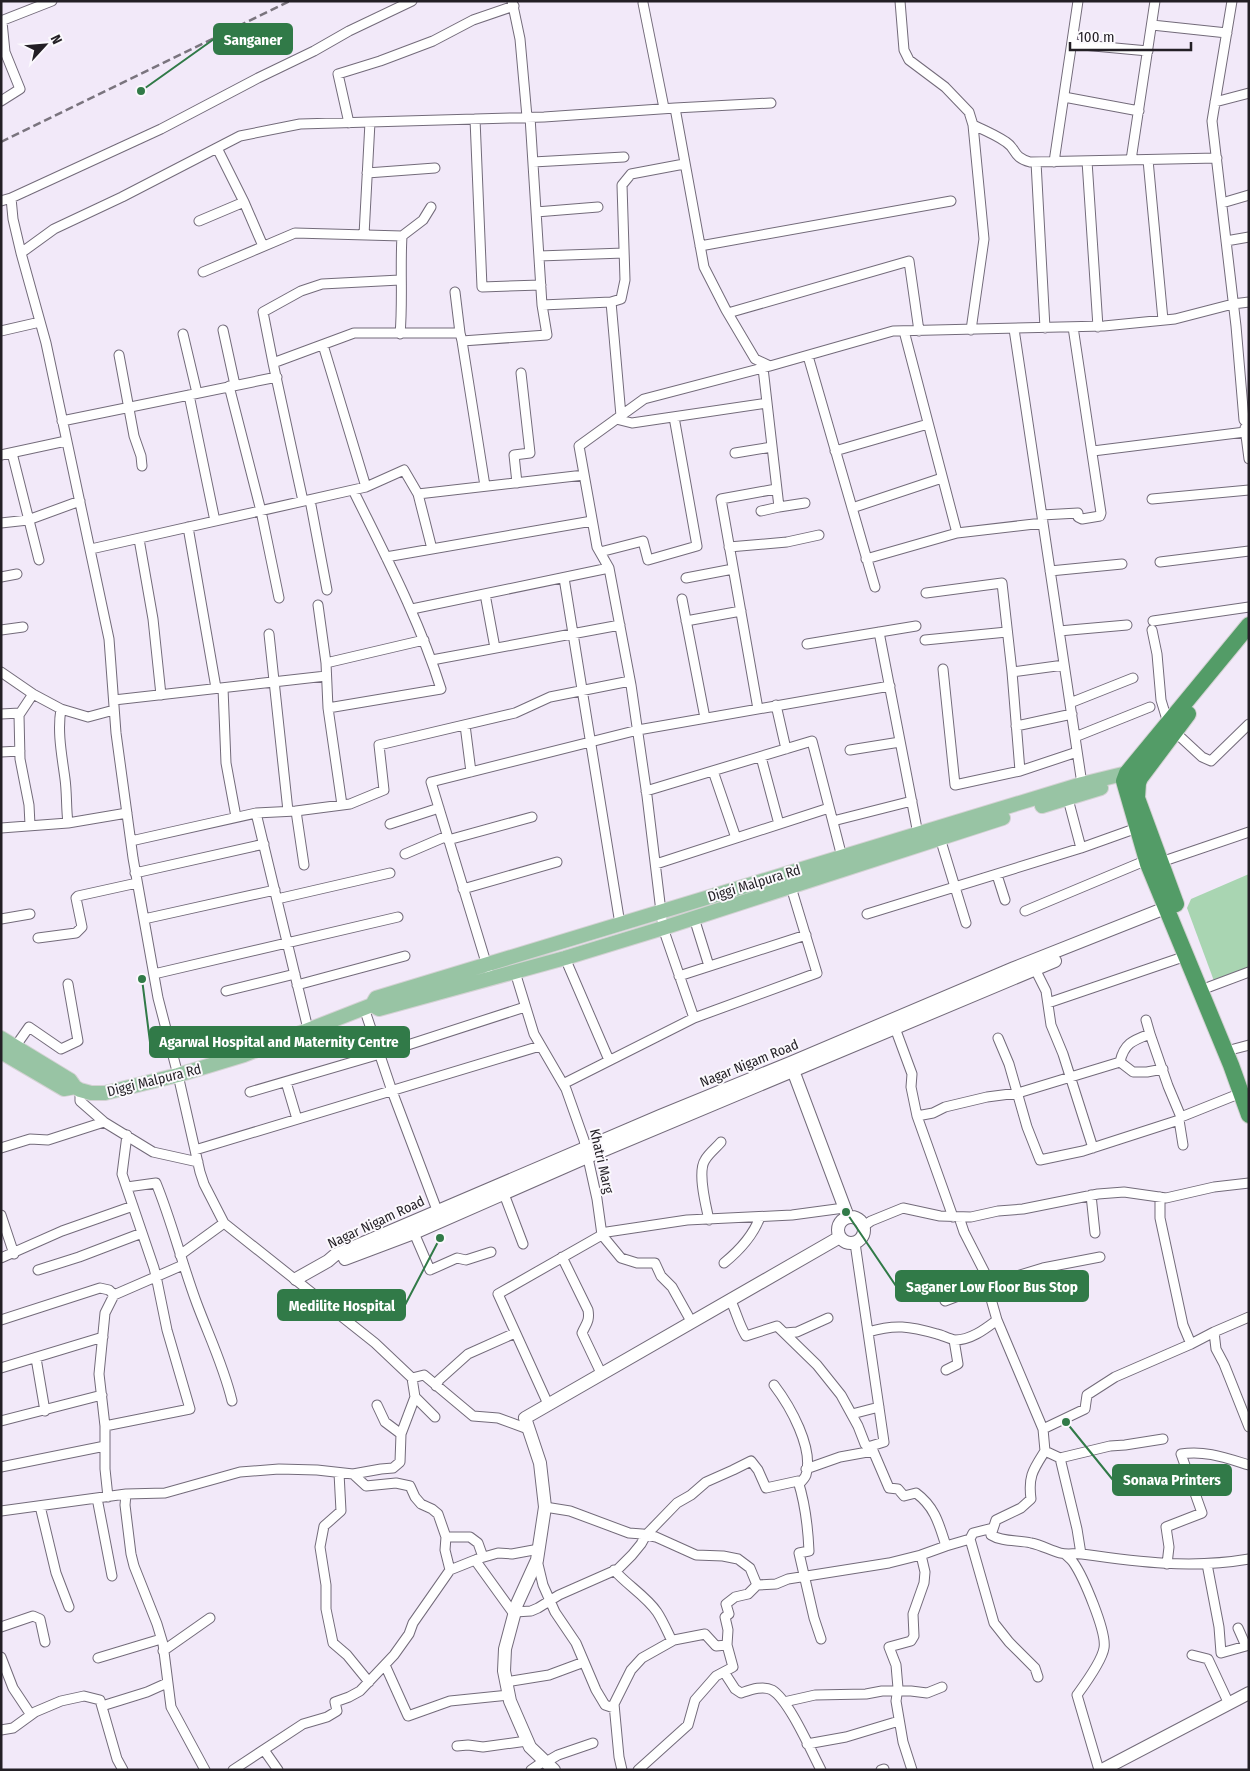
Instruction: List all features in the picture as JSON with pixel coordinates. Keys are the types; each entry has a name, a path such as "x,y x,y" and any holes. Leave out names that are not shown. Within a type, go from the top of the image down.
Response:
{"highway":[{"path":"1248,1112 1241,1047 1209,986 1173,909 1154,861 1137,828 1132,779 1249,625"},
{"path":"1171,727 1249,638"},
{"path":"1132,779 1154,861"},
{"path":"1173,909 1186,956 1245,1091"}],"main road":[{"name":"Diggi Malpura Rd","path":"1,1052 73,1088 91,1093 106,1093 178,1075 244,1055 368,1007 376,998 486,964 1082,784 1132,779"},
{"name":"Diggi Malpura Rd","path":"368,1007 379,1009 565,958 940,838 1132,779"},
{"path":"1,1038 62,1074 70,1080 73,1088"}],"street":[{"path":"1,101 20,89 5,52 1,22 52,1"},
{"path":"1,201 161,130 349,31 412,1"},
{"path":"900,1 904,50 909,60 944,87 969,112 973,125 984,239 971,330"},
{"path":"1054,162 1078,1"},
{"path":"1131,160 1155,1"},
{"path":"1232,1 1212,121 1247,424 1249,459"},
{"path":"643,3 664,108"},
{"path":"273,363 354,333 461,337 547,335 542,305 529,117 520,39 513,4 473,20 433,41 380,61 338,74 349,123"},
{"path":"1152,25 1226,33"},
{"path":"1072,44 1148,51"},
{"path":"1215,102 1249,93"},
{"path":"1064,97 1139,111"},
{"path":"22,253 54,228 240,136 292,126 529,117 771,102"},
{"path":"674,108 704,267 755,359 766,367"},
{"path":"475,118 482,287 541,285"},
{"path":"364,235 370,122"},
{"path":"973,125 1009,143 1015,154 1022,160 1036,162 1216,158"},
{"path":"217,148 263,246"},
{"path":"533,162 624,157"},
{"path":"1148,160 1163,320"},
{"path":"1087,161 1098,327"},
{"path":"1036,162 1045,328"},
{"path":"542,305 621,300 625,280 622,185 631,174 684,164"},
{"path":"367,173 435,168"},
{"path":"1222,203 1249,195"},
{"path":"1,1512 126,1494 165,1492 210,1482 240,1472 280,1469 317,1470 353,1474 393,1468 400,1462 401,1434 414,1397 412,1378 375,1343 224,1223 204,1184 158,998 137,884 114,710 109,639 91,549 40,322 13,219 11,198"},
{"path":"700,246 951,201"},
{"path":"199,221 244,202"},
{"path":"202,272 295,233 402,236 423,220 431,207"},
{"path":"536,212 598,208"},
{"path":"400,334 402,313 400,280 402,236"},
{"path":"1226,241 1249,238"},
{"path":"539,256 624,253"},
{"path":"728,313 909,261 919,331"},
{"path":"327,590 273,363 263,312 301,291 322,284 400,280"},
{"path":"455,292 485,486"},
{"path":"610,302 618,418"},
{"path":"694,1018 662,928 656,864 630,681 609,568 597,547 579,446 644,399 808,356 893,331 1098,327 1175,319 1233,304 1249,302"},
{"path":"1,331 40,322"},
{"path":"866,559 957,533 1043,519 1078,510 1078,517 1082,519 1100,516 1093,451 1073,327"},
{"path":"1014,329 1082,784"},
{"path":"223,330 232,386 279,598"},
{"path":"904,331 957,533"},
{"path":"183,334 214,521"},
{"path":"323,344 366,487"},
{"path":"119,355 128,407 142,466"},
{"path":"808,356 875,587"},
{"path":"766,367 766,403 779,507"},
{"path":"517,483 514,455 530,453 521,372"},
{"path":"62,421 277,377"},
{"path":"618,418 632,423 766,403"},
{"path":"600,552 643,542 648,560 697,546 674,417"},
{"path":"835,450 928,424"},
{"path":"1093,451 1247,424"},
{"path":"1,455 66,441"},
{"path":"735,453 772,448"},
{"path":"12,453 39,560"},
{"path":"91,549 366,487 404,470 418,494 432,549"},
{"path":"418,494 584,475"},
{"path":"852,508 942,478"},
{"path":"758,709 721,499 776,489"},
{"path":"328,708 441,688 412,609 353,490"},
{"path":"1152,499 1249,490"},
{"path":"1,523 28,520 80,501"},
{"path":"761,511 805,503"},
{"path":"386,557 592,521"},
{"path":"188,527 220,688 226,763 236,817"},
{"path":"729,548 787,542 819,535"},
{"path":"138,539 153,619 161,695"},
{"path":"1160,562 1249,550"},
{"path":"1050,571 1122,564"},
{"path":"412,609 609,568"},
{"path":"686,578 733,569"},
{"path":"1,577 17,574"},
{"path":"564,578 620,924"},
{"path":"926,593 1002,583 1020,771"},
{"path":"485,594 495,648"},
{"path":"682,599 705,718"},
{"path":"318,605 326,663 328,708 342,805"},
{"path":"1249,607 1152,626 1157,654 1160,700 1171,727 1202,757 1211,761 1249,724"},
{"path":"686,621 740,611"},
{"path":"432,660 620,625"},
{"path":"1059,631 1127,625"},
{"path":"1,630 23,626"},
{"path":"807,644 916,626"},
{"path":"879,632 918,834"},
{"path":"925,640 1008,632"},
{"path":"269,634 292,811 304,865"},
{"path":"326,663 424,640"},
{"path":"1012,672 1064,665"},
{"path":"943,669 955,785 1020,771 1077,752"},
{"path":"1,672 33,694 61,709 88,717 114,710"},
{"path":"114,700 326,676"},
{"path":"1070,703 1133,678"},
{"path":"130,841 256,813 350,804 384,790 379,745 515,713 550,697 630,681"},
{"path":"490,979 431,782 638,730 890,686"},
{"path":"30,825 29,805 20,759 20,713 33,694"},
{"path":"776,706 786,749"},
{"path":"1075,737 1150,707"},
{"path":"61,709 59,721 61,755 66,782 68,823"},
{"path":"1,714 20,713"},
{"path":"1016,726 1072,714"},
{"path":"465,725 471,772"},
{"path":"646,791 812,741 842,857"},
{"path":"850,750 900,742"},
{"path":"1,752 20,751"},
{"path":"761,757 779,824"},
{"path":"713,771 736,838"},
{"path":"1068,799 1081,848"},
{"path":"833,821 912,801"},
{"path":"390,824 439,808"},
{"path":"656,864 829,808"},
{"path":"1,828 68,823 127,813"},
{"path":"256,813 308,1029"},
{"path":"405,854 448,838 532,817"},
{"path":"867,914 997,875 1137,828"},
{"path":"1025,911 1154,861 1249,832"},
{"path":"940,838 966,922"},
{"path":"135,872 264,844"},
{"path":"463,889 557,862"},
{"path":"144,919 390,873"},
{"path":"997,875 1005,900"},
{"path":"38,938 80,931 82,927 76,898 78,896 137,884"},
{"path":"563,1084 694,1018 817,973 791,887"},
{"name":"Nagar Nigam Road","path":"791,1067 895,1028 1173,909"},
{"name":"Nagar Nigam Road","path":"328,1261 335,1255 437,1210 586,1152 791,1067 1014,968 1173,909"},
{"path":"1,920 30,914"},
{"path":"154,974 398,918"},
{"path":"694,918 709,966"},
{"path":"679,976 806,936"},
{"path":"297,985 405,956"},
{"path":"1048,1003 1186,956"},
{"path":"565,958 609,1060"},
{"path":"1035,969 1046,991 1051,1026 1064,1054 1093,1148"},
{"name":"Khatri Marg","path":"514,972 534,1034 563,1084 584,1140 597,1199 602,1235"},
{"path":"1209,986 1249,972"},
{"path":"226,991 295,974"},
{"path":"15,1047 29,1027 60,1049 78,1041 68,984"},
{"path":"368,1007 380,1054 392,1090 437,1210"},
{"path":"250,1092 380,1054 525,1007"},
{"path":"1146,1020 1180,1118 1183,1144"},
{"path":"895,1028 912,1074 911,1087 918,1116 956,1217 986,1276 997,1320 1043,1429 1045,1451 1035,1467 1029,1482 1031,1499 1021,1508 996,1520 991,1535 997,1539 1020,1540 1065,1554 1080,1554 1127,1561 1207,1564 1249,1559"},
{"path":"1120,1062 1122,1051 1133,1040 1150,1034"},
{"path":"998,1038 1009,1064 1027,1127 1040,1160 1093,1148 1180,1118 1245,1091"},
{"path":"195,1150 540,1046"},
{"path":"918,1116 978,1099 1018,1093 1120,1062"},
{"path":"1120,1062 1133,1072 1147,1072 1163,1068"},
{"path":"548,1404 498,1294 607,1232 669,1223 846,1212 858,1218 864,1226 863,1237 855,1243 844,1242 840,1237 838,1228 846,1212 791,1067"},
{"path":"286,1082 297,1120"},
{"path":"73,1088 80,1101 104,1122 153,1152 198,1162"},
{"path":"1,1148 30,1139 48,1140 104,1122"},
{"path":"105,1426 190,1409 167,1330 156,1276 122,1174 127,1135"},
{"path":"709,1220 702,1166 705,1159 721,1142"},
{"name":"Nagar Nigam Road","path":"328,1261 336,1262 504,1194 586,1152"},
{"path":"127,1187 156,1183 197,1304 226,1376 232,1402"},
{"path":"864,1226 903,1208 940,1216 972,1217 1091,1195 1124,1192 1166,1198 1214,1187 1249,1183"},
{"path":"504,1194 522,1244"},
{"path":"1091,1195 1095,1233"},
{"path":"1160,1197 1160,1218 1183,1325 1191,1344"},
{"path":"1,1258 14,1254 62,1231 133,1206"},
{"path":"1,1215 14,1254"},
{"path":"724,1263 750,1237 760,1217"},
{"path":"180,1255 224,1223"},
{"path":"414,1232 430,1270 457,1258 466,1260 491,1252"},
{"path":"38,1270 142,1233"},
{"path":"602,1235 621,1258 637,1263 655,1263 692,1321"},
{"path":"548,1764 530,1747 527,1741 510,1701 504,1671 505,1649 515,1613 538,1555 545,1507 540,1463 525,1418 840,1237"},
{"path":"855,1243 884,1442 871,1446 889,1488 898,1489 904,1496 916,1493 926,1501 934,1512 946,1546"},
{"path":"562,1257 588,1310 590,1318 582,1333 601,1373"},
{"path":"945,1301 987,1285 1043,1268 1100,1257"},
{"path":"296,1279 328,1261"},
{"path":"108,1497 105,1469 105,1426 99,1374 106,1314 114,1295 183,1265"},
{"path":"1,1320 100,1288 109,1290 114,1295"},
{"path":"730,1299 736,1311 740,1328 746,1336 777,1326 817,1364 841,1395 858,1426 865,1444 873,1451"},
{"path":"1043,1429 1085,1409 1087,1396 1115,1377 1249,1317"},
{"path":"786,1333 797,1332 828,1318"},
{"path":"868,1332 898,1326 954,1340 969,1337 982,1331 997,1320"},
{"path":"1214,1332 1216,1349 1245,1409 1249,1427"},
{"path":"436,1386 439,1380 468,1354 515,1333"},
{"path":"1,1368 103,1337"},
{"path":"946,1370 958,1364 954,1340"},
{"path":"36,1358 46,1411"},
{"path":"412,1378 424,1375 473,1416 498,1418 528,1429"},
{"path":"774,1384 792,1413 803,1436 807,1460 806,1476 799,1484"},
{"path":"1,1421 46,1411 102,1395"},
{"path":"414,1397 435,1417"},
{"path":"376,1405 385,1422 401,1434"},
{"path":"852,1414 879,1407"},
{"path":"1045,1451 1060,1458 1110,1446 1163,1439"},
{"path":"1,1467 105,1446"},
{"path":"806,1469 840,1457 873,1451"},
{"path":"1167,1564 1169,1547 1166,1528 1202,1513 1181,1454 1192,1452 1208,1453 1249,1465"},
{"path":"1060,1458 1078,1529 1080,1554"},
{"path":"515,1613 530,1611 614,1570 632,1555 646,1535 677,1503 691,1495 706,1482 750,1461 758,1470 766,1488 798,1481 808,1530 809,1551 799,1553 814,1618 822,1639"},
{"path":"339,1473 341,1511 324,1526 320,1547 326,1585 326,1609 333,1644 347,1655 369,1682"},
{"path":"353,1474 366,1486 396,1483 410,1486 421,1504 438,1514 446,1537 445,1550 450,1570"},
{"path":"126,1494 125,1505 131,1554 137,1575 157,1624 172,1707 205,1770"},
{"path":"97,1498 112,1576"},
{"path":"40,1506 56,1573 69,1607"},
{"path":"545,1507 570,1511 629,1533 656,1537 696,1555 723,1556 738,1559 750,1568 757,1585"},
{"path":"638,1770 688,1725 695,1700 716,1676 733,1667 727,1645 728,1630 725,1617 729,1614 726,1604 734,1597 748,1594 757,1585 776,1584 788,1579 888,1563 921,1555 970,1539 973,1534 993,1528"},
{"path":"446,1537 470,1537 478,1543 479,1558 515,1613"},
{"path":"970,1539 994,1623 1009,1642 1035,1668 1038,1677"},
{"path":"233,1770 302,1724 337,1712 335,1702 355,1694 385,1665 409,1634 413,1623 450,1570 479,1558 498,1554 538,1555"},
{"path":"1065,1554 1073,1562 1085,1583 1104,1633 1104,1649 1077,1695 1100,1770 1249,1693"},
{"path":"538,1555 543,1585 555,1612 576,1643 605,1705 614,1708"},
{"path":"912,1770 903,1742 899,1721 896,1701 898,1692 896,1665 889,1647 911,1641 914,1636 913,1614 924,1583 925,1572 921,1555"},
{"path":"1207,1564 1219,1627 1221,1653 1248,1646 1238,1628"},
{"path":"614,1570 656,1611 672,1641"},
{"path":"1,1626 33,1616 40,1619 45,1642"},
{"path":"163,1652 210,1618"},
{"path":"622,1770 614,1704 631,1670 642,1658 672,1641 705,1634 716,1646 727,1645"},
{"path":"98,1658 161,1639"},
{"path":"1192,1655 1208,1659 1229,1704"},
{"path":"1,1657 13,1688 31,1715"},
{"path":"385,1665 408,1716 450,1700 507,1689 584,1662"},
{"path":"724,1672 735,1689 741,1693 756,1688 771,1689 784,1702 821,1770"},
{"path":"102,1706 147,1692 167,1683"},
{"path":"784,1702 815,1695 866,1694 882,1691 898,1692 911,1690 927,1693 942,1687"},
{"path":"1,1730 13,1728 31,1715 61,1701 84,1696 100,1700 117,1759 123,1770"},
{"path":"808,1744 846,1737 899,1721"},
{"path":"456,1746 483,1747 527,1741"},
{"path":"531,1770 548,1764 558,1754 582,1752 593,1743"},
{"path":"264,1750 278,1770"}],"green space":[{"path":"1249,874 1249,968 1214,981 1187,908 1191,899"}],"railway":[{"path":"1,142 290,1"}],"place":[{"name":"Sanganer","path":"141,91"},
{"name":"Agarwal Hospital and Maternity Centre","path":"142,979"},
{"name":"Saganer Low Floor Bus Stop","path":"846,1212"},
{"name":"Medilite Hospital","path":"440,1238"},
{"name":"Sonava Printers","path":"1066,1422"}]}
